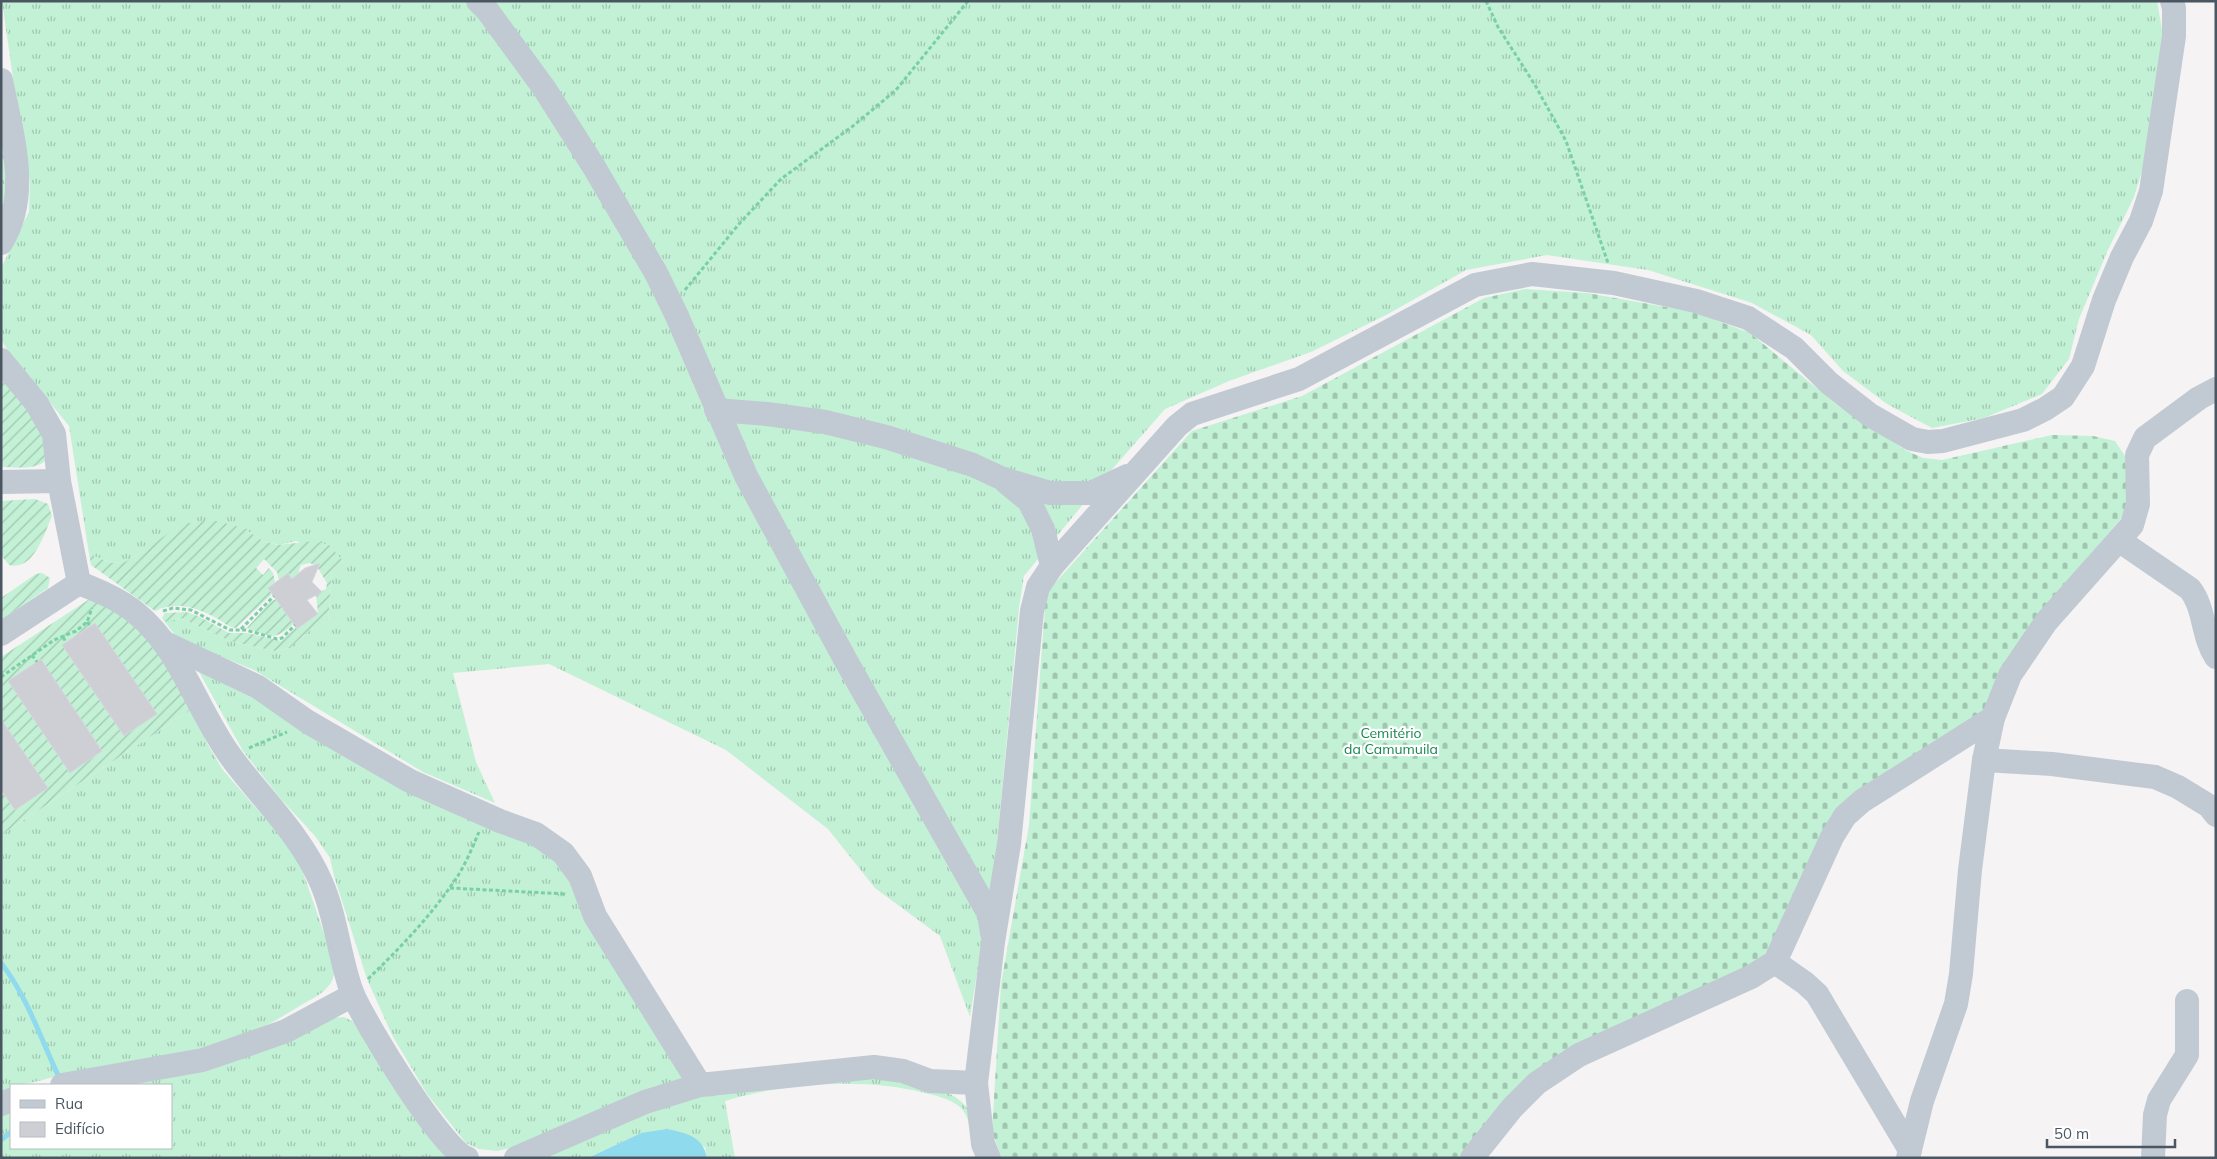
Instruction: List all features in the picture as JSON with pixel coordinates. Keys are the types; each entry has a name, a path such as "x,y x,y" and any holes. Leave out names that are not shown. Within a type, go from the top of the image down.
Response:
{"street":[{"path":"478,1 487,10 544,88 594,166 656,273 673,307 746,476 831,633 989,914 993,942"},
{"path":"989,1158 983,1144 976,1083 993,942 1009,844 1032,610 1038,586 1052,566 1177,426 1192,414 1299,379 1475,285 1532,274 1614,283 1696,301 1748,318 1794,348 1829,383 1870,415 1912,438 1928,442 1943,441 2015,423 2038,413 2063,397 2083,366 2104,300 2122,258 2141,221 2151,191 2174,36 2174,8 2172,1"},
{"path":"1,80 16,164 17,198 10,229 1,243"},
{"path":"1,360 48,420 54,434 59,481 79,583"},
{"path":"1909,1154 1922,1102 1956,1004 1961,974 1970,870 1984,760 1994,718 2010,675 2046,622 2132,525 2138,504 2136,456 2144,438 2199,398 2216,389"},
{"path":"716,410 767,414 825,422 886,436 973,465 1003,479 1050,493 1092,493 1137,471"},
{"path":"1003,479 1029,501 1043,530 1052,566"},
{"path":"1,482 59,481"},
{"path":"2120,540 2190,588 2198,598 2206,634 2216,657"},
{"path":"1,634 79,583"},
{"path":"79,583 114,598 136,613 163,642 230,756 306,851 322,884 354,995 404,1085 443,1137 461,1156 467,1158"},
{"path":"163,642 227,670 258,687 308,722 410,781 536,834 563,853 580,876 595,916 700,1085"},
{"path":"1472,1158 1512,1108 1537,1083 1579,1055 1751,978 1775,962 1832,837 1845,816 1862,801 1994,718"},
{"path":"1984,760 2052,764 2155,777 2186,791 2209,806 2216,815"},
{"path":"1775,962 1817,994 1909,1154"},
{"path":"68,1084 203,1060 286,1031 354,995"},
{"path":"2153,1158 2159,1100 2187,1055 2187,1002"},
{"path":"516,1158 645,1102 700,1085 874,1067 903,1071 930,1080 976,1083"}],"path":[{"path":"673,307 738,224 781,179 853,126 896,90 968,1"},
{"path":"1486,1 1498,27 1535,85 1566,141 1614,283"},
{"path":"241,630 274,596"},
{"path":"1,677 54,640 71,634 87,622 94,604"},
{"path":"158,614 167,609 182,608 200,613 230,630 241,630 277,639 282,638 295,625"},
{"path":"87,622 91,626"},
{"path":"63,637 66,642"},
{"path":"32,655 37,662"},
{"path":"6,674 10,680"},
{"path":"230,756 308,722"},
{"path":"354,995 430,914 456,879 487,815"},
{"path":"449,888 587,895"}],"green space":[{"path":"2,1 2157,1 2163,35 2145,161 2134,197 2107,252 2079,319 2069,359 2042,394 1984,418 1932,428 1887,404 1843,371 1811,335 1752,303 1648,270 1547,255 1466,270 1388,314 1311,352 1229,381 1165,409 1108,474 1024,576 1019,608 996,855 970,1017 940,936 875,888 828,829 726,750 549,664 453,673 476,762 495,803 423,772 254,670 178,639 165,622 181,618 230,641 274,651 290,648 306,633 328,621 332,570 343,561 296,541 279,545 263,541 243,528 142,552 125,562 111,563 89,554 69,426 6,348 1,339 1,268 29,212 30,180"},
{"path":"1,117 12,196 1,217"},
{"name":"Cemitério da Camumuila","path":"1525,289 1587,293 1694,312 1750,333 1837,405 1907,451 1923,458 1942,460 2052,435 2093,436 2115,441 2125,456 2129,491 2125,514 2042,611 1988,709 1855,797 1772,945 1762,958 1503,1101 1460,1158 1002,1158 992,1132 1001,984 1029,825 1046,593 1192,431 1302,396 1484,298"},
{"path":"1,375 40,427 48,458 39,465 33,467 1,467"},
{"path":"35,499 48,504 52,516 37,550 31,557 18,565 9,565 1,555 1,501"},
{"path":"213,520 243,528 263,541 278,545 314,541 329,545 343,561 332,570 328,621 306,633 290,648 274,651 230,641 181,618 165,622 162,618 165,613 186,612 198,616 229,633 247,633 281,641 296,627 298,628 318,614 316,594 326,589 327,583 316,565 309,563 301,565 299,570 301,578 297,587 288,573 279,580 277,572 264,559 256,568 263,575 269,568 273,573 275,582 268,588 272,594 236,628 203,612 187,607 172,606 155,611 91,565 89,554 111,563 125,562 181,524"},
{"path":"42,573 50,578 48,588 1,620 1,598 36,574"},
{"path":"91,598 137,620 192,709 1,835 1,657"},
{"path":"276,599 294,623 288,629 272,636 247,628 270,602"},
{"path":"198,670 214,672 501,829 559,858 683,1075 680,1082 518,1146 497,1151 479,1149 466,1143 427,1094 392,1035 367,979 330,858 315,836 280,798 243,751"},
{"path":"192,709 208,745 223,770 297,855 335,965 332,980 324,991 312,999 269,1024 237,1038 197,1050 74,1072 27,1084 10,1084 10,1088 1,1091 1,835"},
{"path":"344,1017 358,1024 448,1158 1,1158 1,1114 10,1111 10,1149 172,1149 172,1084 132,1084 208,1071 292,1039 331,1018"},
{"path":"876,1077 930,1086 955,1097 965,1105 971,1116 973,1147 966,1115 960,1107 948,1100 935,1095 902,1088 877,1085 825,1084 773,1090 725,1101 735,1158 707,1158 705,1147 641,1133 588,1158 539,1158 678,1098"}],"water":[{"path":"667,1129 687,1134 698,1140 707,1158 588,1158 641,1133"}],"building":[{"path":"320,563 312,582 322,592 307,600 318,614 297,629 268,588 288,573 292,579 305,568"},
{"path":"95,623 157,714 124,736 62,645"},
{"path":"41,659 102,751 70,773 8,681"},
{"path":"1,719 48,788 15,810 1,790"}],"waterway":[{"path":"1,963 26,1003 58,1075"},
{"path":"1,1140 10,1133"}]}
